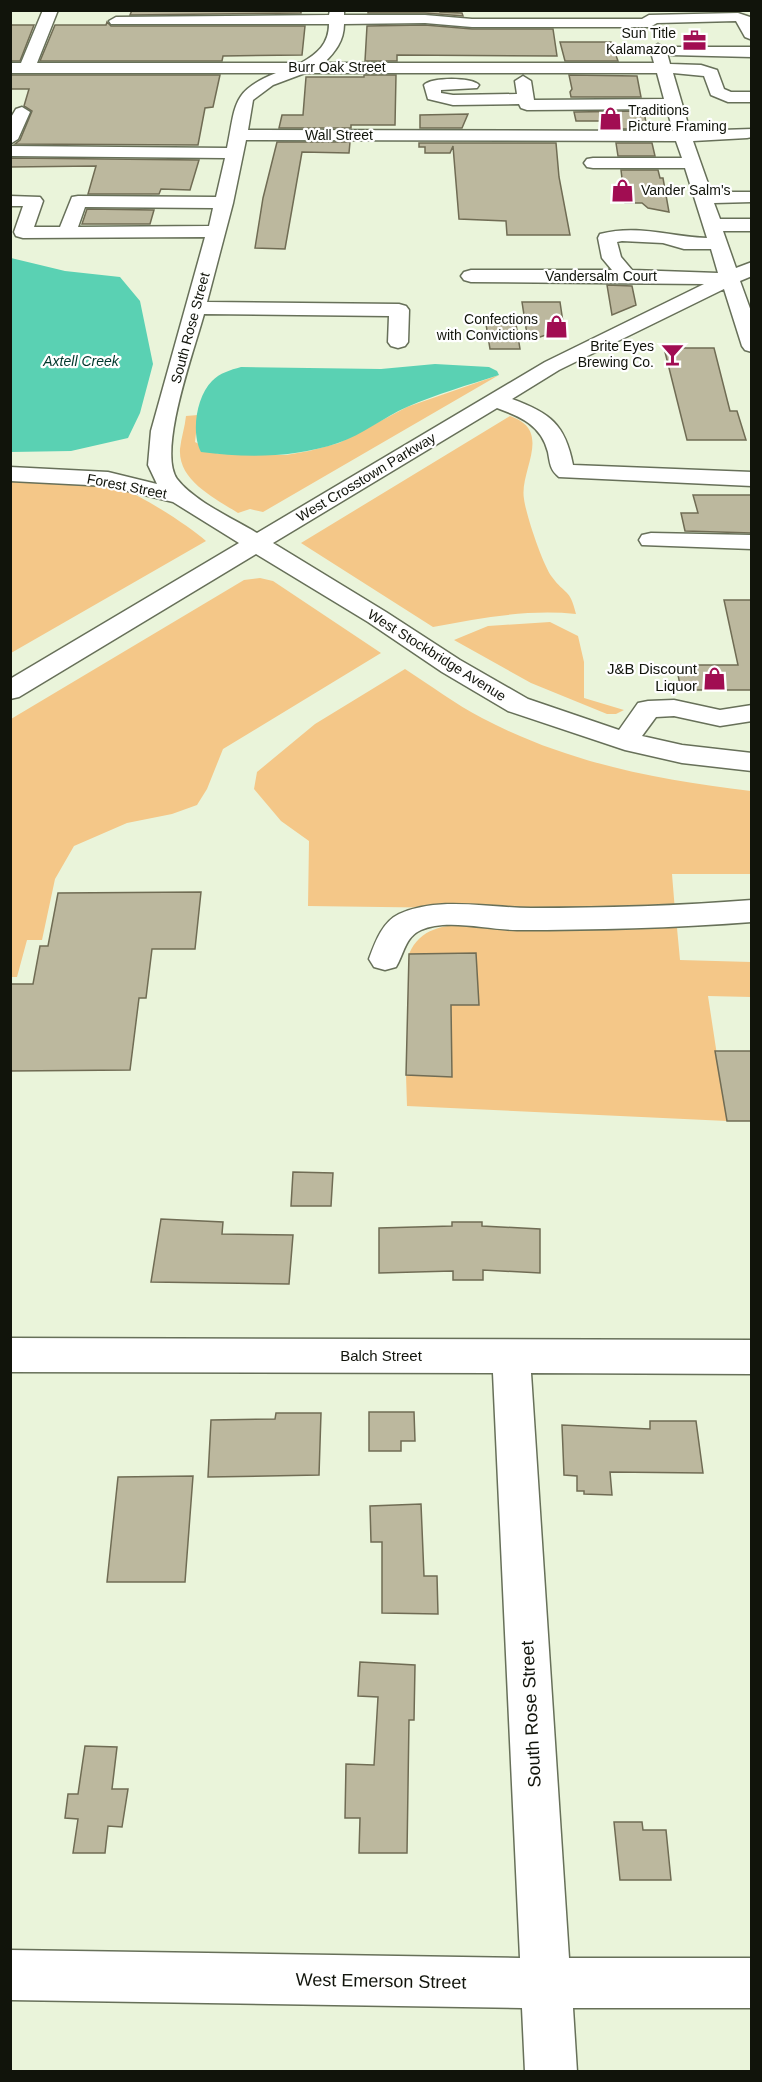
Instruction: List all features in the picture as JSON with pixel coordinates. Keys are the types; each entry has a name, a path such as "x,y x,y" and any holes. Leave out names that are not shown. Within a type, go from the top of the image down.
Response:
{"street":[{"path":"19,68 51,10"},
{"path":"116,21 337,16 472,23 705,14 738,17 745,20 750,34"},
{"name":"South Rose Street","path":"181,497 164,478 159,453 167,411 217,231 238,144 245,99 250,93 279,76 319,62 327,54 336,37 337,16"},
{"path":"648,18 683,136 752,346"},
{"path":"662,60 695,52 752,52"},
{"path":"695,52 717,92 728,97 752,98"},
{"path":"662,60 706,73 732,77"},
{"name":"Burr Oak Street","path":"19,68 519,68 662,60"},
{"path":"519,68 531,125 560,126 556,105 621,104 676,109 699,114"},
{"path":"10,139 22,112"},
{"path":"731,114 752,113"},
{"name":"Wall Street","path":"10,152 238,144 747,133"},
{"path":"593,163 692,163"},
{"path":"704,198 752,198"},
{"path":"10,201 34,201 17,232 217,231"},
{"path":"68,233 78,201 224,202"},
{"path":"627,276 612,258 607,238 609,224 622,221 673,221"},
{"path":"692,221 752,225"},
{"path":"607,238 622,235 664,237 684,243 719,244"},
{"name":"West Crosstown Parkway","path":"10,691 552,366 752,268"},
{"name":"Vandersalm Court","path":"471,276 627,276 730,280"},
{"path":"196,308 399,310 398,342"},
{"path":"496,400 533,415 548,427 558,442 562,468 567,472 752,479"},
{"name":"Forest Street","path":"74,476 121,468 159,453"},
{"name":"Forest Street","path":"10,474 74,476 123,482 181,497"},
{"name":"West Stockbridge Avenue","path":"181,497 376,616 451,666 518,705 625,741 682,754 740,762"},
{"path":"651,540 752,542"},
{"path":"625,741 648,709 674,708 720,718 752,713"},
{"path":"720,718 740,762"},
{"path":"385,959 393,936 409,922 435,916 512,919 678,917 752,911"},
{"name":"Balch Street","path":"10,1354 752,1357"},
{"name":"South Rose Street","path":"511,1356 551,2072"},
{"name":"West Emerson Street","path":"10,1975 546,1983 752,1983"}],"shaded area":[{"path":"499,375 263,512 250,509 238,513 219,501 191,479 181,460 180,449 186,416 198,415 195,442 218,454 286,455 339,443 407,407"},
{"path":"510,416 523,423 530,431 532,441 532,452 524,488 525,506 531,528 548,571 569,596 576,614 522,614 433,627 301,543"},
{"path":"11,482 81,482 114,485 157,507 206,541 11,653"},
{"path":"260,578 273,581 381,653 223,749 207,789 197,805 172,814 127,823 74,846 55,879 42,940 27,940 17,977 11,977 11,719 244,580"},
{"path":"550,622 578,636 584,662 584,698 624,710 616,714 607,714 531,683 454,640 488,626"},
{"path":"405,669 472,713 547,747 647,775 751,791 751,874 672,874 675,911 308,906 309,841 281,821 254,789 257,772 315,724"},
{"path":"451,925 677,928 680,960 751,962 751,997 708,996 727,1121 407,1106 406,1075 452,1076 451,1005 479,1004 476,953 409,954 426,933"}],"water":[{"name":"Axtell Creek","path":"11,258 65,271 120,277 140,301 153,364 140,413 128,438 71,451 11,452"},
{"path":"435,364 489,367 497,371 499,375 418,402 347,440 304,452 235,455 201,452 198,444 196,425 202,396 215,378 233,369 241,367 381,369"}],"building":[{"path":"132,10 301,10 301,13 130,15"},
{"path":"368,10 440,10 440,12 462,13 463,16 368,13"},
{"path":"107,22 111,26 305,26 302,55 223,56 222,61 40,61 55,25 106,25"},
{"path":"10,25 34,25 20,61 10,61"},
{"path":"425,25 472,29 553,29 557,56 397,55 397,61 365,61 367,26"},
{"path":"560,42 611,42 618,61 565,61"},
{"path":"10,75 220,75 213,107 205,108 198,145 15,144 20,140 32,111 24,106 29,89 10,89"},
{"path":"364,75 396,75 395,125 351,125 351,128 279,128 282,115 303,115 306,77 364,77"},
{"path":"569,75 637,76 641,97 571,97"},
{"path":"644,111 647,129 613,129 612,121 576,121 574,112"},
{"path":"468,114 462,128 420,128 420,115"},
{"path":"277,142 350,142 349,153 302,152 285,249 255,248 263,198"},
{"path":"419,143 556,143 559,177 570,235 507,235 506,221 459,219 453,146 450,153 425,153 425,147 419,147"},
{"path":"616,143 652,143 655,156 618,156"},
{"path":"10,158 199,160 190,190 161,189 159,194 88,194 96,166 10,167"},
{"name":"Vander Salm's","path":"621,170 658,170 660,178 663,178 669,212 648,208 642,203 625,203"},
{"path":"87,209 154,210 150,224 82,224"},
{"path":"607,285 632,286 636,305 612,315"},
{"path":"522,302 560,302 564,329 528,341"},
{"path":"486,324 516,324 520,349 490,349"},
{"path":"664,348 714,348 730,411 737,411 746,440 687,440"},
{"path":"693,495 752,495 752,533 685,531 681,513 698,513"},
{"path":"724,600 752,600 752,690 681,690 676,665 738,665"},
{"path":"201,892 195,949 152,949 146,998 139,998 130,1070 10,1071 10,984 33,984 40,946 48,946 58,893"},
{"path":"476,953 479,1005 451,1005 452,1077 406,1075 409,954"},
{"path":"715,1051 752,1051 752,1121 727,1121"},
{"path":"293,1172 333,1173 331,1206 291,1206"},
{"path":"161,1219 223,1222 222,1234 293,1235 289,1284 151,1282"},
{"path":"452,1222 482,1222 482,1226 540,1229 540,1273 483,1270 483,1280 453,1280 453,1271 379,1273 379,1228 452,1226"},
{"path":"369,1412 414,1412 415,1441 401,1441 401,1451 369,1451"},
{"path":"276,1413 321,1413 319,1475 208,1477 211,1420 275,1419"},
{"path":"650,1421 696,1421 703,1473 610,1472 612,1495 584,1494 584,1491 577,1491 577,1476 564,1475 562,1425 650,1429"},
{"path":"193,1476 185,1582 107,1582 118,1477"},
{"path":"421,1504 424,1576 437,1576 438,1614 382,1613 382,1542 371,1542 370,1506"},
{"path":"360,1662 415,1665 414,1720 409,1720 407,1853 359,1853 360,1818 345,1818 346,1764 374,1765 378,1697 358,1696"},
{"path":"85,1746 117,1747 112,1789 128,1789 122,1827 108,1826 105,1853 73,1853 78,1819 65,1818 68,1794 78,1794"},
{"path":"614,1822 642,1822 643,1830 666,1830 671,1880 620,1880"}],"place":[{"name":"Sun Title Kalamazoo","path":"694,41"},
{"name":"Traditions Picture Framing","path":"610,118"},
{"name":"Vander Salm's","path":"623,190"},
{"name":"Confections with Convictions","path":"556,327"},
{"name":"Brite Eyes Brewing Co.","path":"672,354"},
{"name":"J&B Discount Liquor","path":"715,678"}]}
